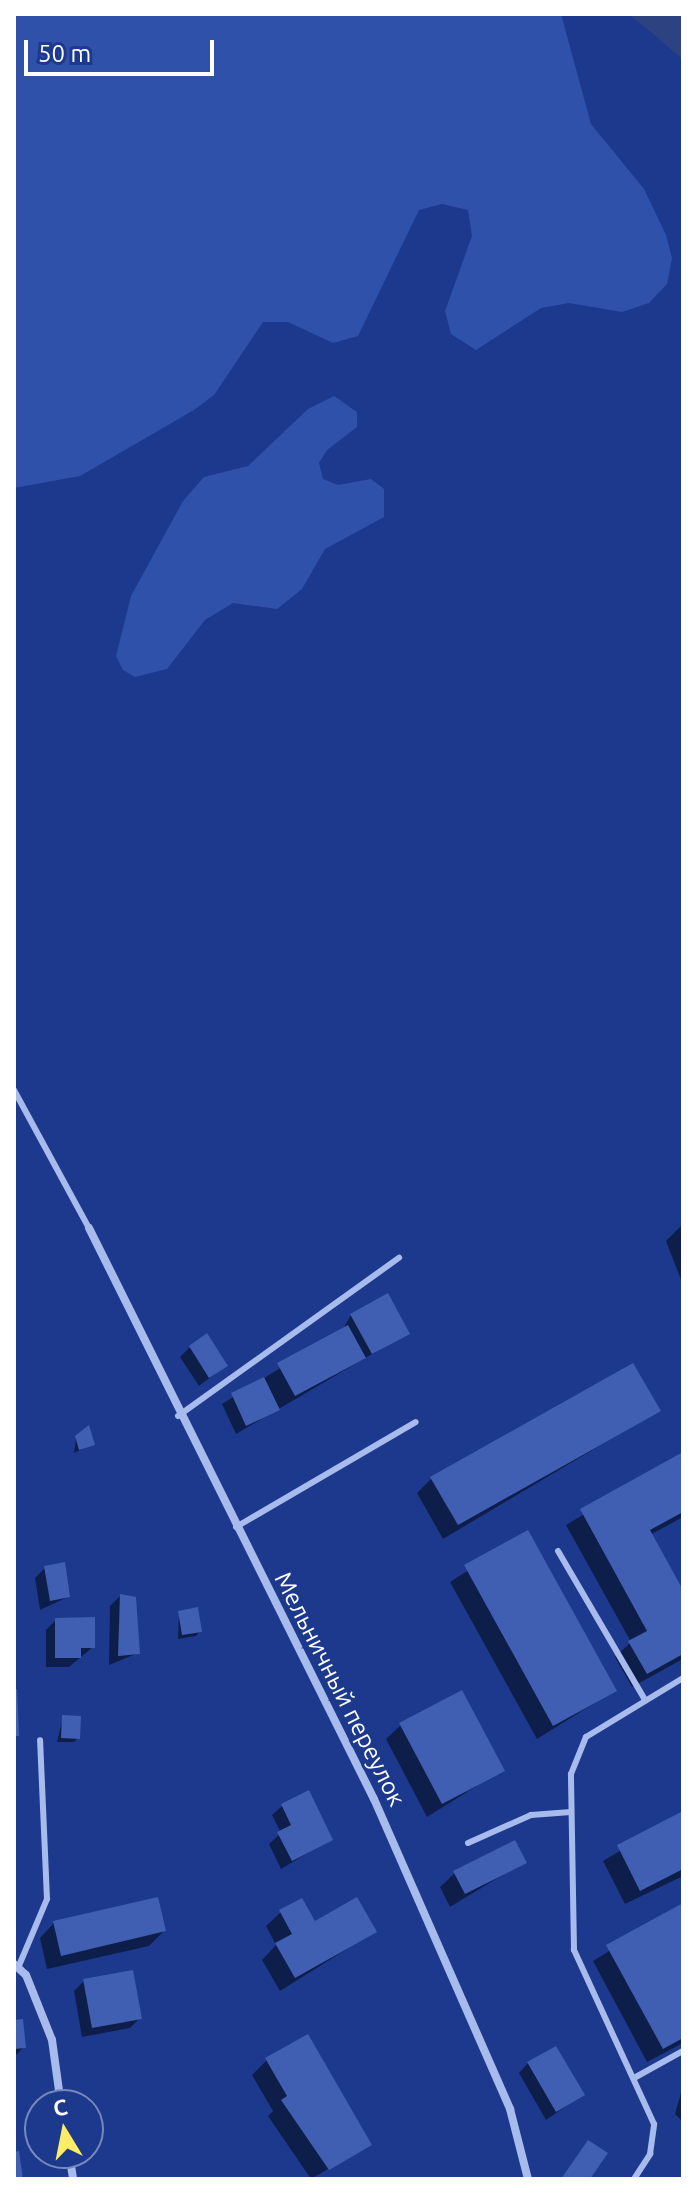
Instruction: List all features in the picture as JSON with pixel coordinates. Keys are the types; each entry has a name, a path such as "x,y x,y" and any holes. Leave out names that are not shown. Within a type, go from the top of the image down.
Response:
{"street":[{"name":"Мельничный переулок","path":"89,1228 178,1416 374,1799 510,2109 528,2179"},
{"path":"16,1966 52,2040 59,2089"}],"lane":[{"path":"14,1090 89,1228"},
{"path":"178,1416 399,1258"},
{"path":"236,1527 416,1422"},
{"path":"558,1551 645,1700"},
{"path":"634,2179 655,2139 634,2078 574,1950 571,1812 576,1749 645,1700 683,1678"},
{"path":"16,1966 47,1899 40,1740"},
{"path":"468,1843 531,1815 571,1812"},
{"path":"634,2078 683,2051"}],"shaded area":[{"path":"14,14 561,14 591,124 644,189 666,235 672,258 667,284 649,303 622,312 569,303 541,308 476,350 451,334 445,311 472,236 468,210 442,204 419,210 358,336 333,343 288,322 263,322 214,395 194,410 80,476 14,488"},
{"path":"628,14 683,14 683,60 651,32"},
{"path":"334,396 357,412 357,427 327,450 319,463 323,479 338,485 371,479 384,489 384,517 325,549 302,589 277,609 233,603 205,620 167,669 135,677 123,670 116,656 131,596 183,501 204,477 248,466 308,409"}],"building":[{"path":"388,1293 410,1334 372,1354 350,1314"},
{"path":"348,1325 366,1358 295,1396 277,1363"},
{"path":"207,1333 228,1366 209,1378 189,1346"},
{"path":"633,1363 661,1411 458,1525 430,1477"},
{"path":"264,1377 280,1410 246,1426 231,1393"},
{"path":"89,1425 95,1445 79,1450 75,1436"},
{"path":"683,1452 683,1512 650,1530 683,1590 683,1654 647,1674 628,1641 647,1631 580,1509"},
{"path":"528,1530 617,1691 553,1726 464,1565"},
{"path":"65,1562 70,1597 50,1601 44,1566"},
{"path":"120,1594 136,1597 140,1654 118,1656"},
{"path":"198,1607 202,1632 182,1635 178,1611"},
{"path":"95,1617 95,1648 81,1648 81,1658 55,1658 55,1618"},
{"path":"14,1689 17,1689 19,1736 14,1736"},
{"path":"462,1690 505,1771 442,1804 399,1723"},
{"path":"62,1715 81,1716 80,1739 61,1738"},
{"path":"309,1790 333,1840 292,1861 277,1832 291,1825 281,1804"},
{"path":"683,1811 683,1869 640,1891 617,1845"},
{"path":"515,1840 527,1863 465,1894 453,1871"},
{"path":"158,1897 166,1931 61,1956 53,1921"},
{"path":"357,1897 377,1932 295,1978 275,1943 292,1934 279,1910 302,1898 315,1921"},
{"path":"683,1903 683,2038 663,2049 606,1945"},
{"path":"133,1970 142,2019 92,2028 83,1979"},
{"path":"23,2019 26,2048 14,2049 14,2020"},
{"path":"308,2034 372,2145 329,2170 281,2100 287,2096 265,2058"},
{"path":"556,2046 585,2095 556,2112 527,2062"},
{"path":"588,2140 608,2153 590,2179 561,2179"},
{"path":"19,2151 23,2179 14,2179 14,2152"}]}
